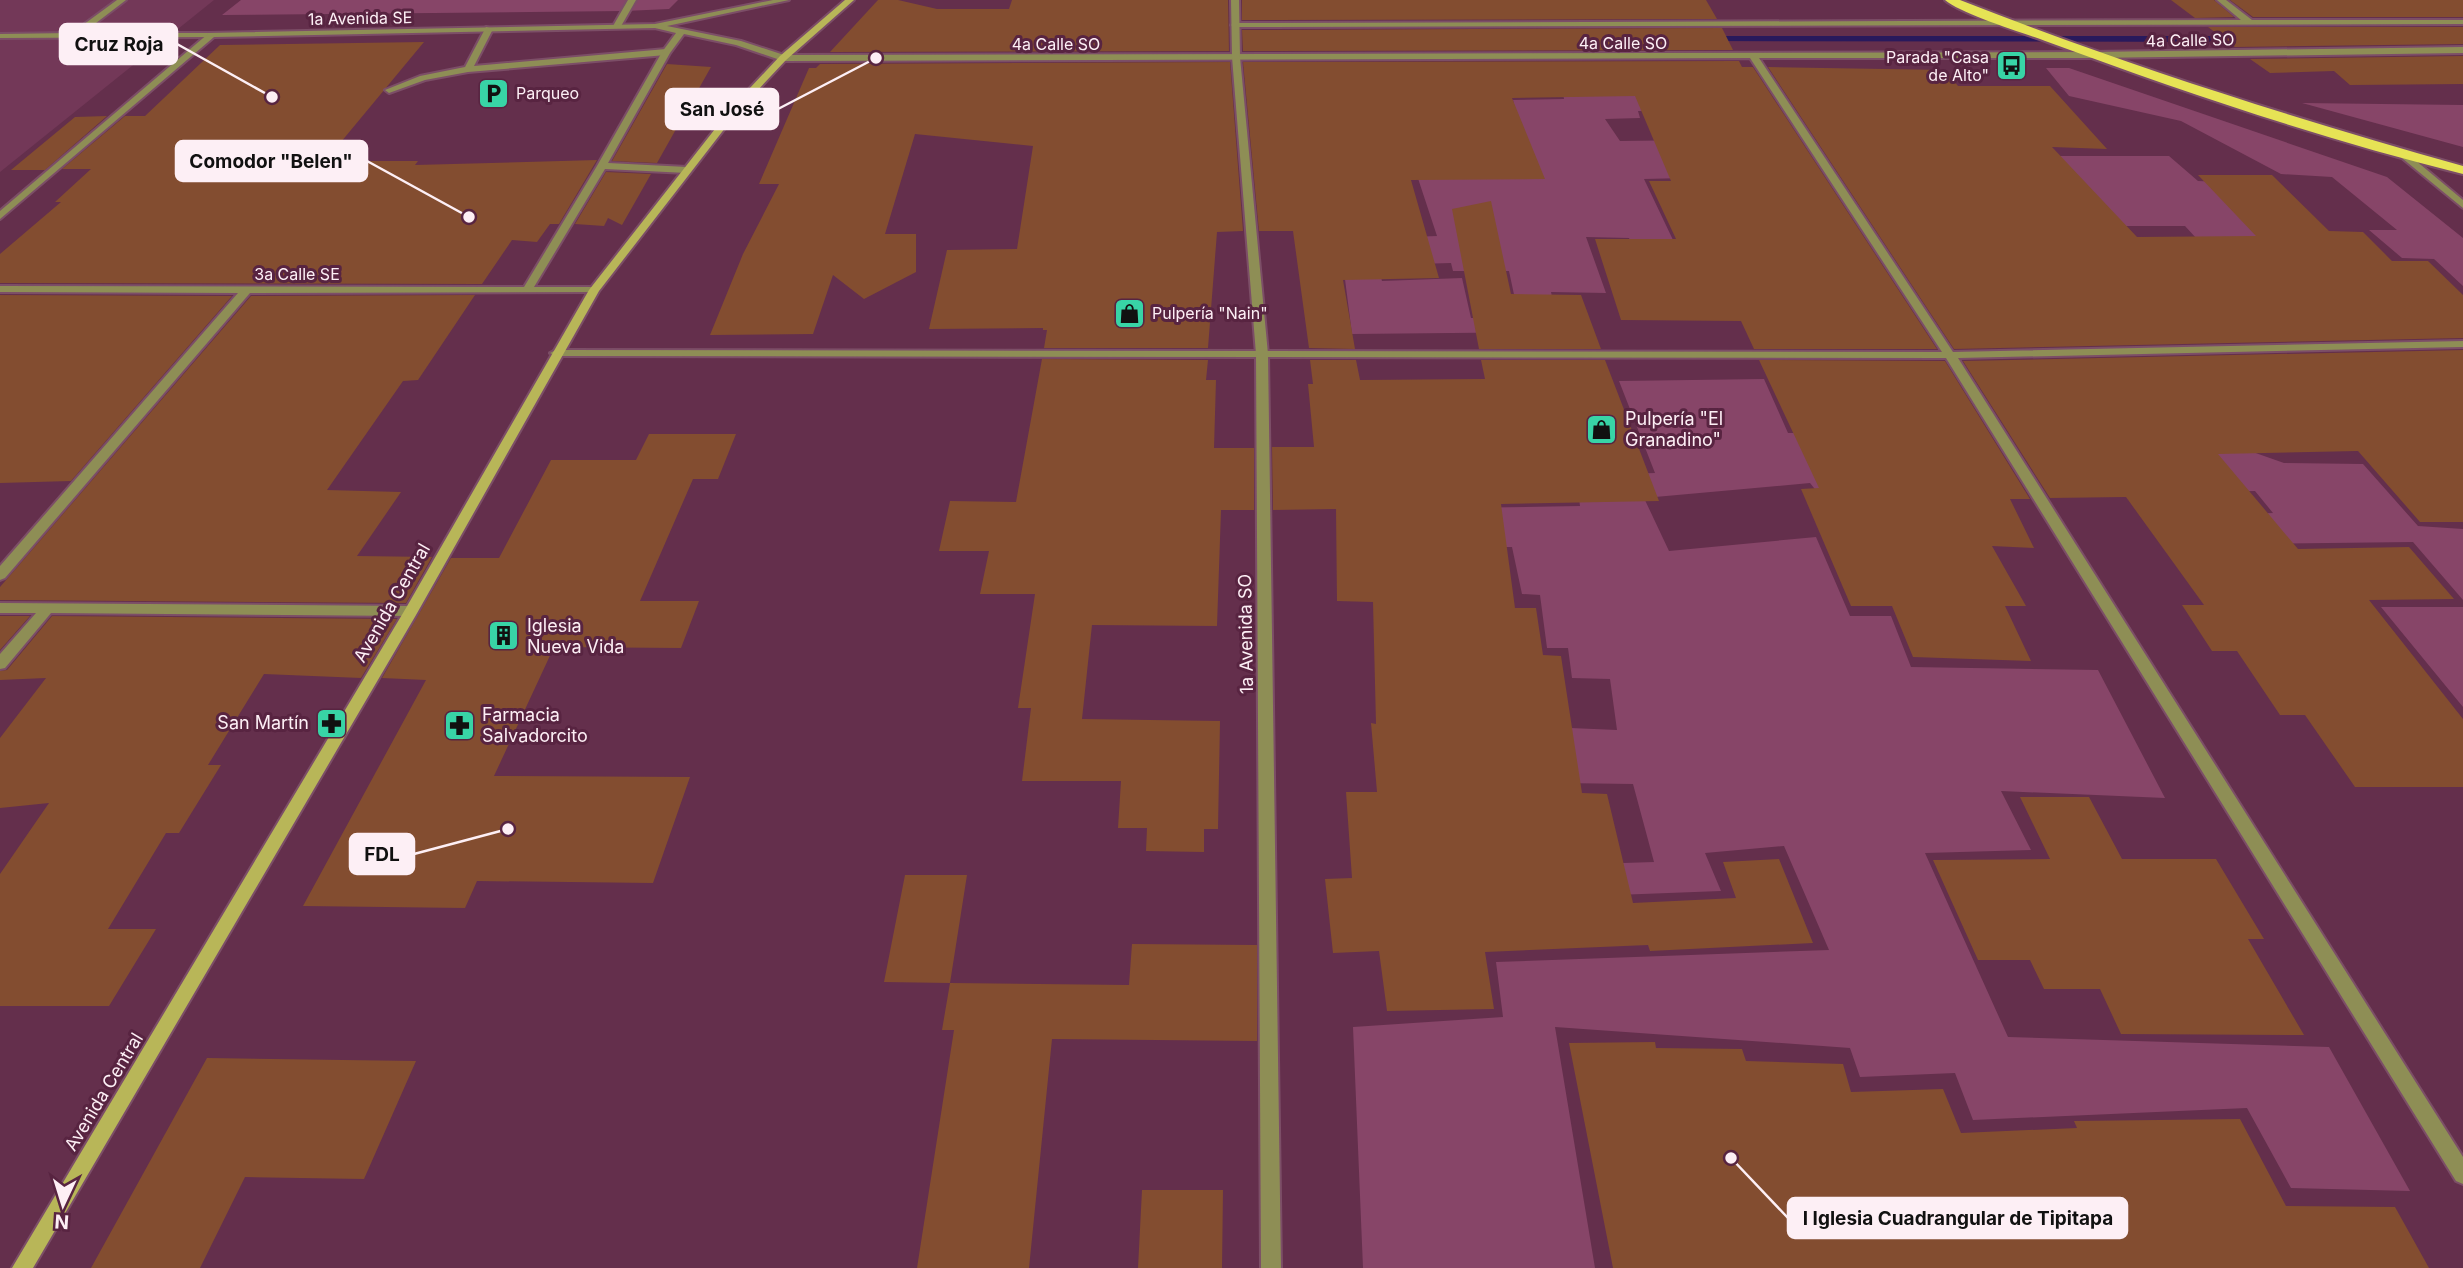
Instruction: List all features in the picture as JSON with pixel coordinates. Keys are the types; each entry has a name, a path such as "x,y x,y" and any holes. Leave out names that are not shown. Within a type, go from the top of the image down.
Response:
{"highway":[{"path":"1950,0 2092,55 2213,96 2463,170"}],"main road":[{"name":"Avenida Central","path":"22,1268 411,611 594,289 736,108 783,58 850,0"}],"street":[{"path":"74,36 122,0"},
{"path":"617,26 632,0"},
{"path":"722,13 731,0"},
{"name":"1a Avenida SE","path":"5,36 212,35 655,26 785,0"},
{"name":"1a Avenida SO","path":"1235,0 1236,57 1262,354 1271,1268"},
{"path":"2221,0 2249,22"},
{"path":"1235,25 2463,22"},
{"name":"4a Calle SO","path":"655,26 738,43 783,58 1753,57 2463,50"},
{"path":"468,69 489,29"},
{"path":"527,290 602,166 666,52 683,30"},
{"path":"0,216 212,35"},
{"path":"0,43 5,36"},
{"path":"389,90 423,78 468,69 666,52"},
{"path":"1753,57 1950,355 2463,1174"},
{"path":"2400,152 2463,205"},
{"path":"602,166 687,170"},
{"name":"3a Calle SE","path":"0,289 594,289"},
{"path":"0,575 247,289"},
{"path":"556,353 1950,355 2463,344"},
{"path":"0,608 411,611"},
{"path":"0,664 48,608"}],"shaded area":[{"path":"0,0 214,0 0,172"},
{"path":"241,0 678,0 669,9 625,11 222,15"},
{"path":"2046,68 2069,68 2387,177 2463,238 2463,286 2434,259 2402,258 2369,230 2397,230 2332,177 2281,174 2181,121 2069,96"},
{"path":"1563,93 1749,95 1762,111 1638,111 1640,118 1605,119 1620,141 1779,139 1685,178 1644,179 1673,240 1638,265 1629,238 1586,237 1606,293 1551,292 1560,332 1352,334 1340,240 1371,239 1382,281 1462,278 1471,318 1519,318 1509,271 1453,271 1451,263 1417,264 1410,237 1437,236 1407,145 1515,108 1513,100 1564,99"},
{"path":"2302,103 2463,105 2463,147"},
{"path":"2038,129 2058,156 2169,156 2198,181 2221,182 2350,267 2220,264 2185,226 2056,226"},
{"path":"1764,379 1788,433 1851,433 1818,493 1810,483 1644,498 1669,551 1816,537 1850,616 1891,616 1911,667 2098,670 2165,798 2001,791 2031,850 1925,853 2008,1037 2329,1047 2410,1191 2291,1188 2247,1108 1973,1120 1955,1073 1860,1077 1850,1048 1555,1027 1595,1268 1363,1268 1353,1027 1503,1017 1496,962 1829,950 1784,846 1705,853 1721,891 1381,904 1375,871 1654,862 1633,784 1486,782 1476,724 1617,730 1610,679 1572,678 1568,648 1547,648 1540,595 1522,594 1512,547 1449,547 1457,508 1580,506 1578,491 1589,475 1655,473 1619,381"},
{"path":"2213,438 2284,463 2363,464 2418,526 2463,529 2463,600 2413,542 2235,544 2210,515 2273,513 2255,491 2129,494"},
{"path":"2381,607 2463,607 2463,707"}],"building":[{"path":"878,0 898,0 937,9 1009,9 1012,0 1228,0 1229,51 830,52"},
{"path":"1242,0 1706,0 1717,19 1242,20"},
{"path":"2171,0 2214,0 2234,17 2195,18"},
{"path":"2230,0 2463,0 2463,17 2253,17"},
{"path":"2208,27 2463,27 2463,44 2235,47"},
{"path":"1722,28 1733,50 1243,51 1242,30"},
{"path":"424,42 331,154 342,154 336,161 418,161 415,165 597,160 559,224 550,224 537,242 512,240 482,284 0,283 0,254 61,202 55,202 91,169 62,169 125,116 145,116 220,45"},
{"path":"2463,56 2463,84 2350,85 2334,71 2270,73 2250,59"},
{"path":"1739,61 1742,67 1753,67 1937,349 1754,349 1741,321 1621,320 1595,239 1676,239 1649,181 1671,181 1635,96 1512,98 1545,179 1411,180 1439,278 1343,280 1355,349 1309,348 1293,231 1259,231 1243,62"},
{"path":"1230,62 1243,231 1217,232 1208,348 1044,348 1047,330 1043,328 929,329 947,250 1017,249 1033,146 915,134 885,234 916,234 916,272 864,299 833,275 813,334 710,335 743,254 779,184 759,184 809,68 816,68 820,64"},
{"path":"667,64 711,67 657,163 612,161"},
{"path":"1768,67 1945,70 1958,86 2050,86 2107,149 2052,147 2137,237 2256,236 2198,175 2272,175 2329,231 2363,232 2392,261 2428,261 2463,295 2463,338 1954,349"},
{"path":"107,116 45,170 11,170 75,117"},
{"path":"606,172 651,174 622,225 608,218 604,226 575,224"},
{"path":"1491,201 1511,294 1581,295 1601,349 1479,349 1452,209"},
{"path":"0,295 232,296 71,481 0,483"},
{"path":"475,295 418,380 403,381 327,490 401,492 357,556 432,557 406,603 0,600 0,587 251,296"},
{"path":"2463,350 2463,522 2420,522 2358,451 2218,454 2298,549 2409,547 2454,599 2369,600 2463,719 2463,787 2355,787 2305,715 2280,715 2237,651 2212,651 2182,605 2204,605 2126,497 2050,498 1963,361"},
{"path":"1042,359 1208,360 1206,380 1216,380 1214,448 1254,448 1254,510 1221,510 1217,626 1092,625 1082,719 1220,721 1218,829 1204,829 1204,852 1146,851 1147,828 1118,828 1121,781 1022,781 1031,708 1018,708 1035,594 980,594 989,551 939,551 950,501 1016,502"},
{"path":"1310,360 1356,360 1360,380 1485,379 1481,360 1605,360 1659,501 1501,504 1515,608 1536,608 1543,655 1561,656 1582,793 1607,794 1633,903 1736,898 1723,862 1779,859 1813,943 1650,951 1648,945 1485,952 1494,1009 1387,1011 1379,951 1333,953 1325,879 1352,878 1346,792 1377,792 1371,723 1376,724 1373,602 1337,601 1336,509 1273,510 1272,447 1314,447 1308,384 1313,384"},
{"path":"1759,360 1945,361 2030,499 2010,499 2034,548 1992,546 2026,606 2005,606 2031,661 1913,657 1892,606 1851,606 1801,489 1819,488"},
{"path":"649,434 736,434 718,479 693,479 640,601 699,601 681,648 554,647 494,776 690,777 653,883 477,881 465,908 303,906 426,680 382,678 451,558 499,558 551,460 636,460"},
{"path":"0,616 30,616 0,650"},
{"path":"52,616 397,619 361,678 264,674 208,765 221,765 179,833 166,833 108,929 156,929 109,1006 0,1006 0,874 49,803 0,808 0,738 46,678 0,680 0,671 7,670"},
{"path":"2020,797 2089,797 2122,859 2216,859 2264,939 2248,939 2304,1035 2121,1034 2100,989 2044,989 2030,960 1978,960 1933,860 2050,859"},
{"path":"905,875 967,875 950,983 884,982"},
{"path":"1132,944 1257,945 1257,1041 1052,1039 1029,1268 917,1268 954,1030 942,1030 950,983 1129,985"},
{"path":"1655,1042 1656,1048 1742,1049 1746,1061 1843,1064 1851,1092 1943,1089 1961,1133 2077,1128 2074,1121 2240,1119 2286,1206 2395,1207 2429,1268 1613,1268 1569,1043"},
{"path":"207,1058 416,1061 364,1179 245,1177 200,1268 91,1268"},
{"path":"1142,1190 1223,1190 1222,1268 1138,1268"}],"waterway":[{"path":"1705,38 2247,39"}],"place":[{"name":"San José","path":"876,58"},
{"name":"Parada \"Casa de Alto\"","path":"2012,66"},
{"name":"Parqueo","path":"493,93"},
{"name":"Cruz Roja","path":"272,97"},
{"name":"Comodor \"Belen\"","path":"469,217"},
{"name":"Pulpería \"Nain\"","path":"1129,313"},
{"name":"Pulpería \"El Granadino\"","path":"1602,429"},
{"name":"Iglesia Nueva Vida","path":"504,636"},
{"name":"San Martín","path":"332,723"},
{"name":"Farmacia Salvadorcito","path":"459,725"},
{"name":"FDL","path":"508,829"},
{"name":"I Iglesia Cuadrangular de Tipitapa","path":"1731,1158"}]}
